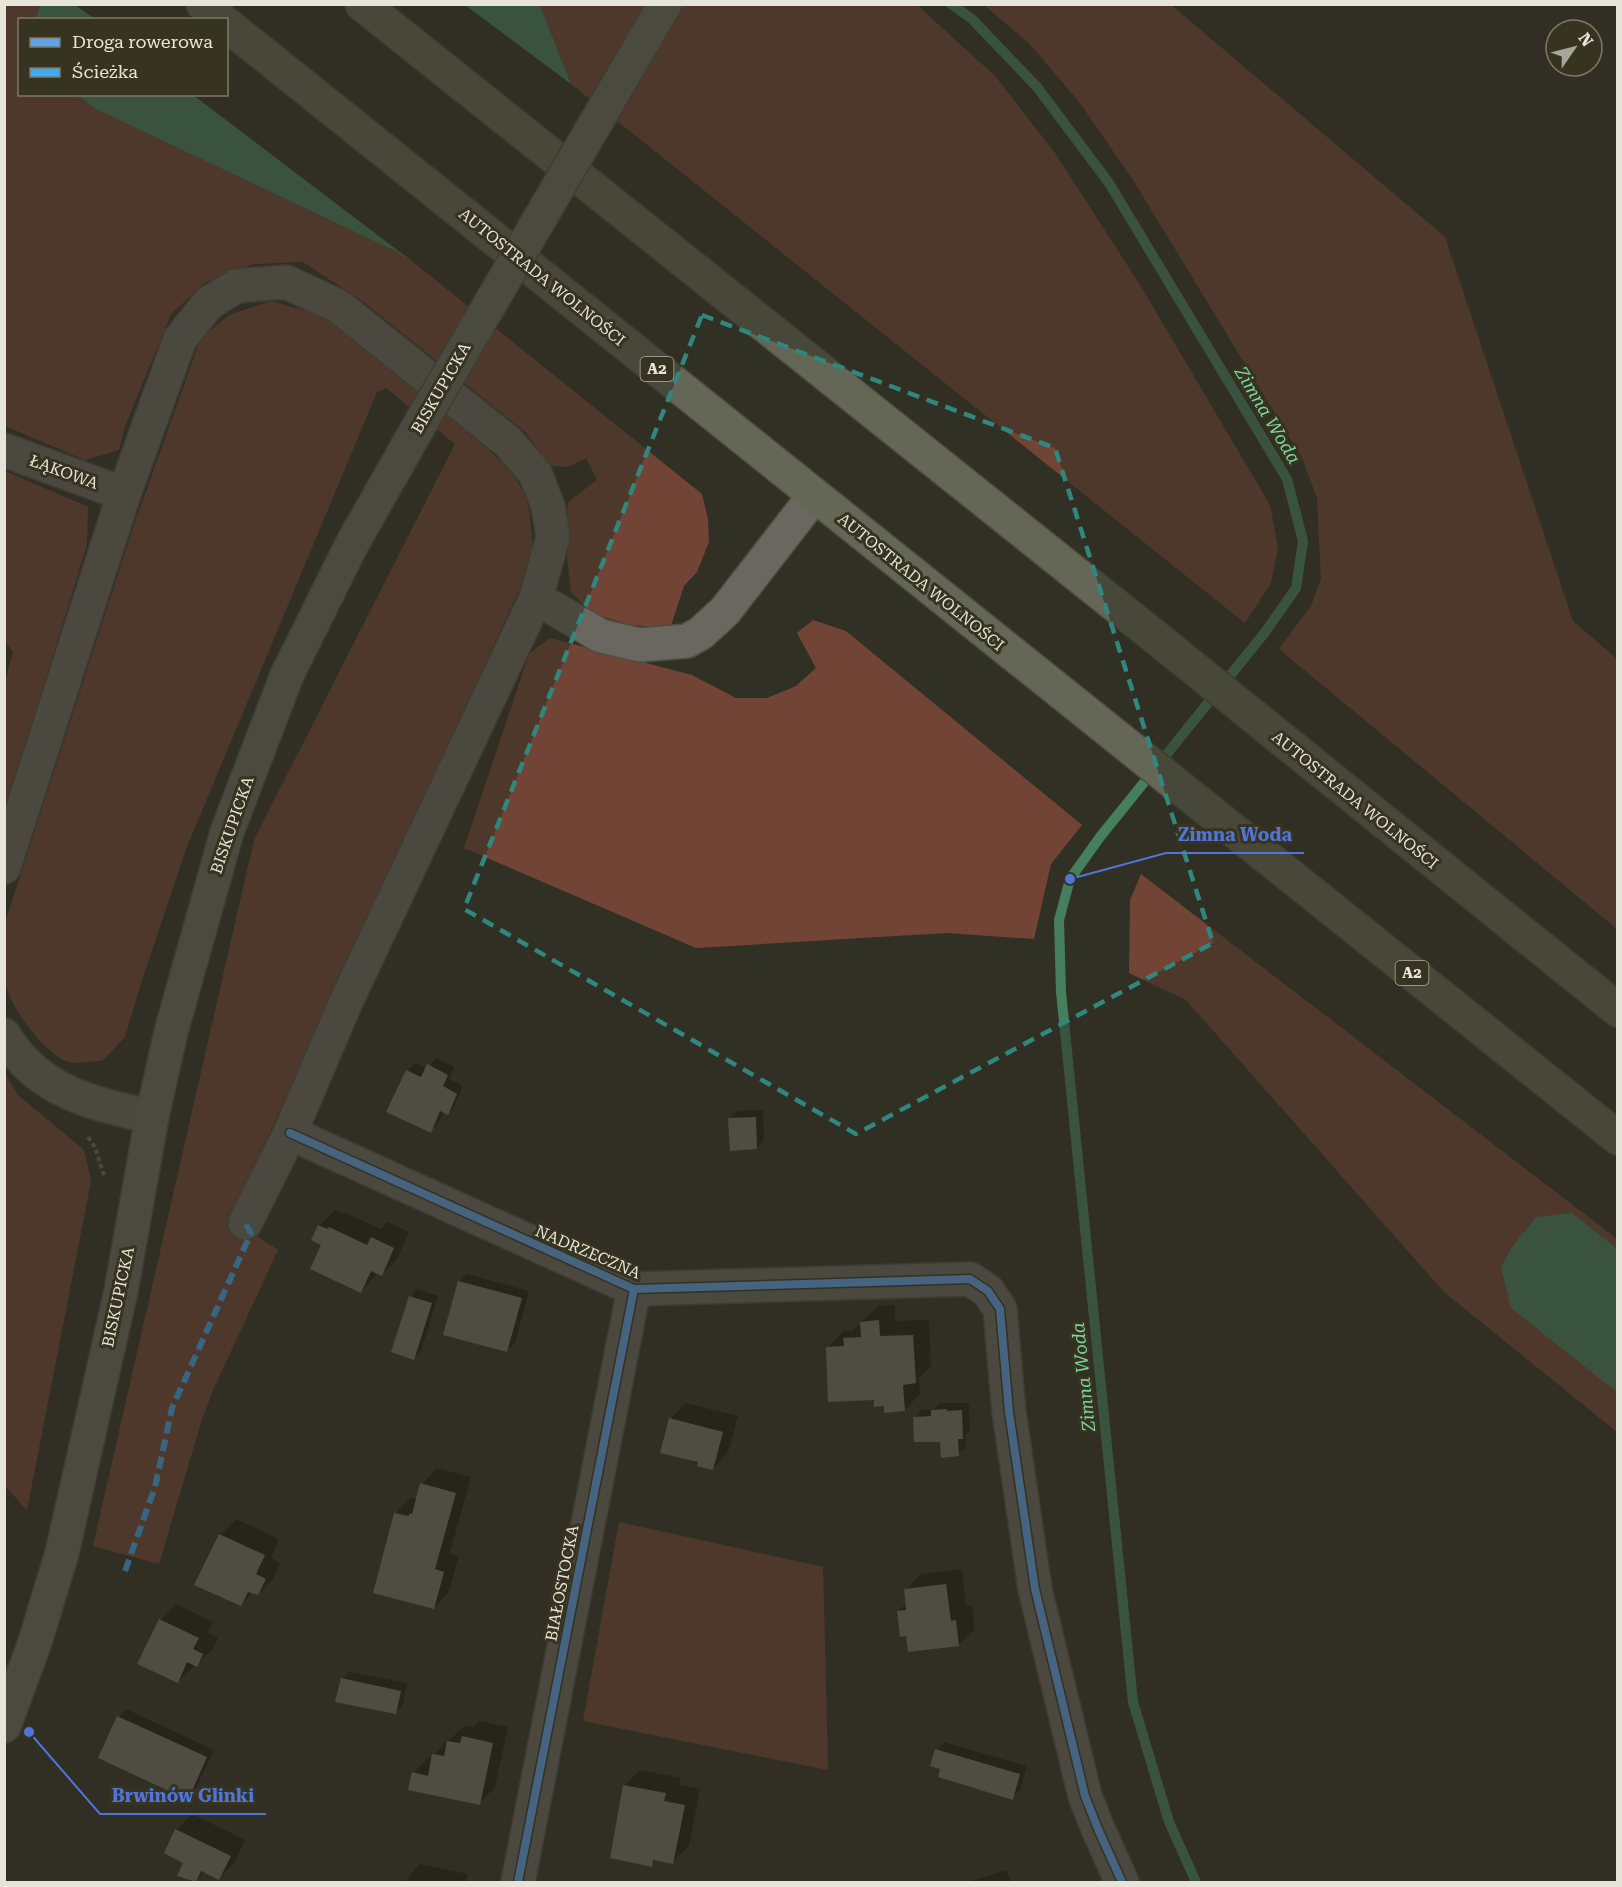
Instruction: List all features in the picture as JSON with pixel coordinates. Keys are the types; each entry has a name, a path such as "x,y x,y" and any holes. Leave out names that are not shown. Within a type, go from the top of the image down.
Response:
{"highway":[{"path":"203,4 219,18"},
{"name":"AUTOSTRADA WOLNOŚCI","path":"362,4 1149,632 1617,1010"},
{"name":"AUTOSTRADA WOLNOŚCI","path":"228,26 1617,1138"}],"main road":[{"name":"BISKUPICKA","path":"4,1726 34,1645 62,1553 121,1291 152,1117 171,1032 226,832 287,675 352,544 665,4"}],"street":[{"path":"4,867 124,494 180,339 208,303 236,286 286,282 338,306 508,442 535,473 548,506 553,537 536,598 349,995 290,1133 245,1223"},
{"name":"ŁĄKOWA","path":"4,450 124,494"},
{"path":"536,598 601,636 640,645 687,641 701,633 725,611 814,496"},
{"path":"4,1035 22,1060 34,1071 71,1094 91,1103 152,1117"},
{"name":"NADRZECZNA","path":"290,1133 634,1289 970,1279 988,1291 1000,1310 1009,1412 1035,1589 1085,1796 1122,1882"},
{"name":"BIAŁOSTOCKA","path":"518,1882 634,1289"}],"path":[{"path":"83,1131 95,1147 105,1174 104,1183"}],"highlighted area":[{"path":"702,315 1055,448 1213,943 856,1134 464,909"}],"shaded area":[{"path":"5,5 40,5 36,18 18,18 18,96 79,96 96,109 395,251 413,262 702,494 708,519 709,542 697,572 684,586 671,626 630,625 591,613 571,592 566,547 568,502 597,480 586,458 568,467 551,466 524,431 362,301 303,262 253,264 206,282 171,314 125,426 119,450 85,460 5,426"},
{"path":"40,5 75,5 94,18 36,18"},
{"path":"465,5 540,5 571,84"},
{"path":"540,5 917,5 995,76 1055,153 1140,285 1270,505 1278,547 1271,583 1245,623 571,84"},
{"path":"984,5 1171,5 1445,237 1573,621 1617,659 1617,929 1279,649 1311,606 1321,579 1317,498 1302,458 1135,183 1080,103 1029,43"},
{"path":"79,96 194,96 413,262 395,251 96,109"},
{"path":"271,301 323,316 480,442 513,473 528,501 533,547 526,575 230,1219 278,1250 213,1390 201,1422 159,1564 93,1546 254,840 455,444 386,388 377,392 186,849 125,1037 102,1061 73,1063 60,1058 50,1051 23,1019 9,996 4,979 4,926 136,519 201,338 229,315"},
{"path":"5,471 88,507 87,545 5,810 5,682 13,652 4,639"},
{"path":"813,620 846,631 1082,825 1051,864 1034,939 946,933 696,948 464,848 529,654 550,638 692,675 736,698 767,698 796,686 816,668 797,633"},
{"path":"1141,874 1617,1239 1617,1432 1444,1292 1186,1000 1129,973 1130,900"},
{"path":"4,1072 18,1095 84,1150 91,1181 27,1510 5,1486"},
{"path":"1572,1213 1617,1249 1617,1392 1511,1308 1501,1267 1512,1247 1536,1217"},
{"path":"619,1522 823,1567 828,1770 583,1721"}],"building":[{"path":"427,1064 448,1075 443,1086 457,1094 448,1115 440,1111 431,1133 386,1112 406,1070 421,1077"},
{"path":"756,1117 757,1149 730,1151 728,1118"},
{"path":"318,1225 328,1229 329,1227 367,1245 371,1237 394,1248 382,1276 371,1271 361,1293 310,1269 321,1245 311,1240"},
{"path":"458,1281 522,1298 507,1352 443,1335"},
{"path":"409,1296 432,1303 414,1360 391,1352"},
{"path":"879,1320 880,1336 913,1335 916,1383 903,1385 905,1411 884,1413 884,1406 874,1407 874,1400 828,1402 826,1347 844,1346 843,1338 861,1337 860,1322"},
{"path":"947,1409 947,1411 962,1410 963,1439 958,1439 959,1456 941,1458 940,1442 914,1442 913,1417 931,1416 931,1410"},
{"path":"669,1418 723,1432 713,1470 697,1466 698,1462 660,1453"},
{"path":"420,1483 456,1493 435,1569 444,1572 434,1609 373,1593 394,1513 409,1516 412,1514"},
{"path":"219,1534 265,1555 256,1574 266,1579 258,1595 248,1592 241,1606 194,1585"},
{"path":"946,1584 951,1621 956,1620 959,1646 908,1652 906,1636 900,1637 897,1611 906,1610 904,1589"},
{"path":"159,1619 199,1638 193,1649 203,1654 197,1667 187,1662 178,1683 137,1664"},
{"path":"341,1678 401,1691 396,1714 335,1702"},
{"path":"117,1716 207,1757 188,1800 98,1758"},
{"path":"462,1736 493,1743 480,1805 408,1790 412,1772 428,1776 432,1754 444,1756 447,1741 460,1743"},
{"path":"935,1749 1020,1774 1013,1800 938,1777 940,1769 930,1766"},
{"path":"623,1785 666,1793 664,1801 685,1805 673,1864 653,1860 652,1867 610,1858"},
{"path":"175,1829 231,1856 219,1880 201,1871 196,1882 177,1876 183,1863 164,1853"}],"waterway":[{"name":"Zimna Woda","path":"951,4 972,19 1037,87 1109,183 1287,479 1303,541 1296,588 1266,631 1100,837 1070,879 1059,920 1061,992 1133,1702 1169,1822 1196,1882"}],"marked path":[{"path":"125,1571 155,1487 172,1408 251,1233 245,1223"}],"cycle path":[{"path":"290,1133 634,1289 970,1279 988,1291 1000,1309 1009,1412 1035,1589 1085,1796 1122,1882"},
{"path":"518,1882 634,1289"}],"place":[{"name":"Zimna Woda","path":"1070,879"},
{"name":"Brwinów Glinki","path":"29,1732"}]}
